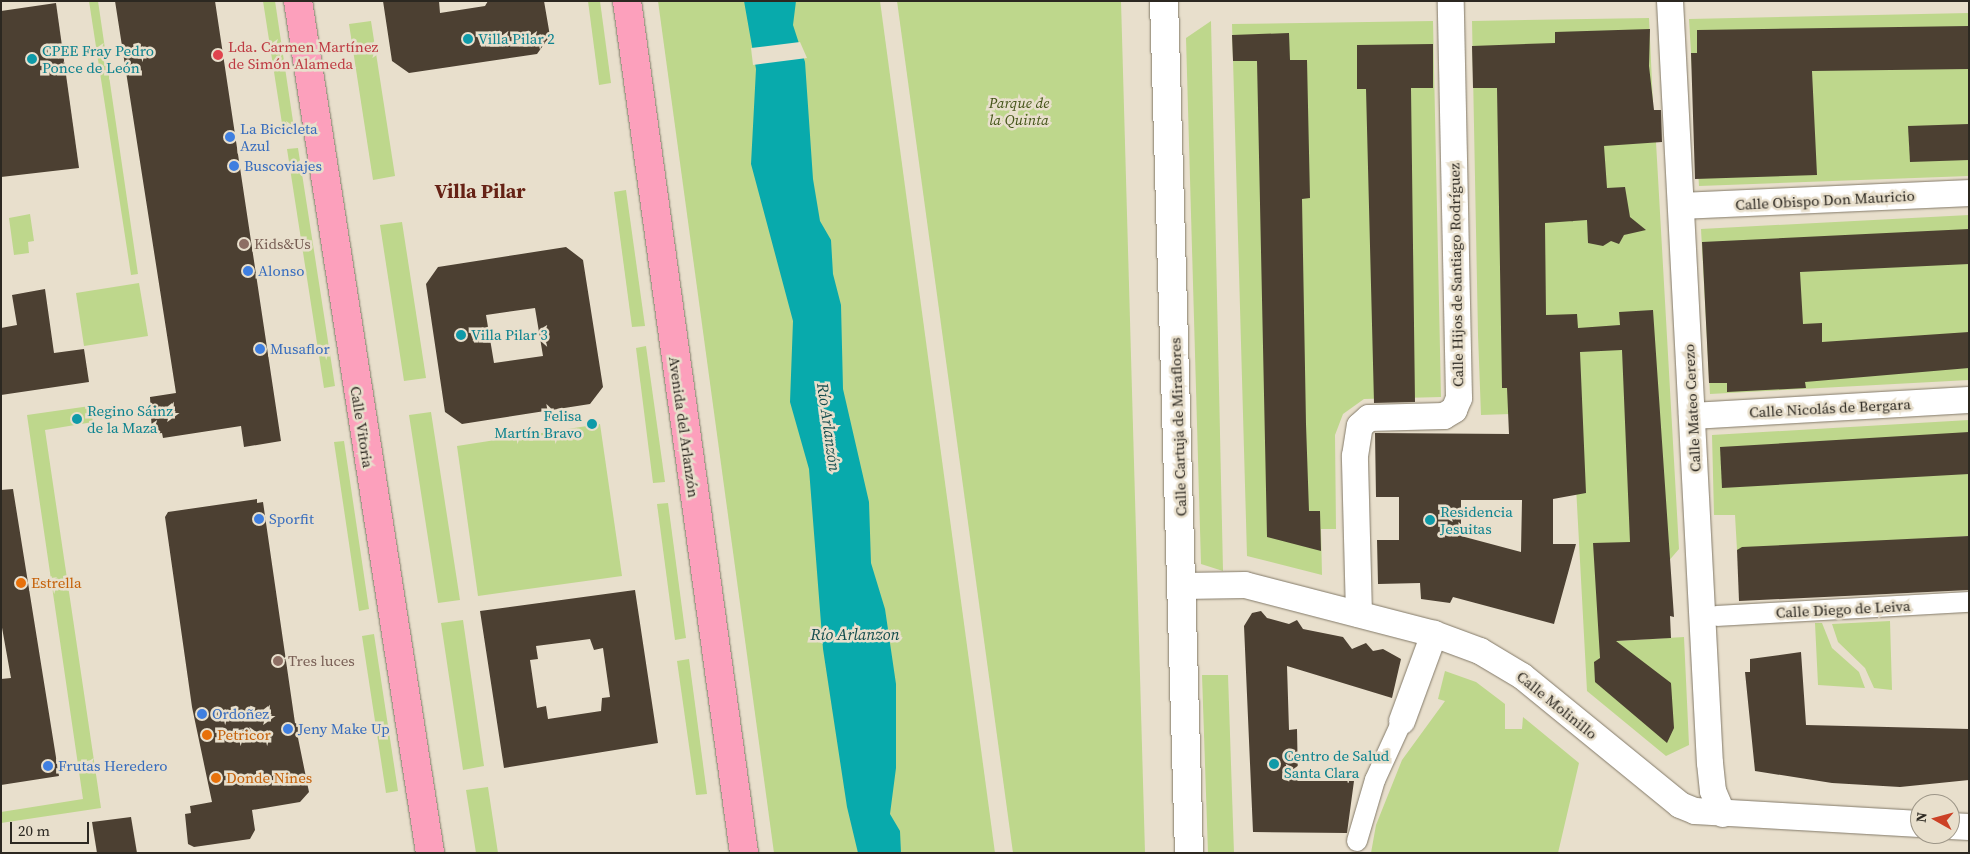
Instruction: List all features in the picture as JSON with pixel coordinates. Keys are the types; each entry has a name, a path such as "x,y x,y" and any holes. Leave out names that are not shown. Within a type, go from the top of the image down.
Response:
{"highway":[{"name":"Calle Vitoria","path":"298,1 430,853"},
{"name":"Avenida del Arlanzón","path":"627,1 744,853"}],"street":[{"name":"Calle Cartuja de Miraflores","path":"1164,1 1183,586 1189,853"},
{"name":"Calle Hijos de Santiago Rodríguez","path":"1359,614 1355,447 1360,426 1369,418 1444,416 1454,410 1458,398 1451,1"},
{"name":"Calle Mateo Cerezo","path":"1670,1 1710,763 1713,790 1723,814"},
{"name":"Calle Obispo Don Mauricio","path":"1682,206 1969,193"},
{"name":"Calle Nicolás de Bergara","path":"1692,416 1969,400"},
{"name":"Calle Molinillo","path":"1183,586 1245,585 1434,634 1503,662 1680,805 1723,814 1910,823"},
{"name":"Calle Diego de Leiva","path":"1717,616 1969,602"},
{"path":"1357,841 1375,780 1402,721 1434,634"}],"green space":[{"path":"89,1 98,1 138,274 131,275"},
{"path":"263,1 275,1 294,128 283,130"},
{"path":"588,1 600,1 611,83 599,85"},
{"path":"658,1 880,1 995,853 774,853"},
{"name":"Parque de la Quinta","path":"897,1 1121,1 1145,853 1013,853"},
{"path":"1969,13 1969,176 1699,186 1689,19"},
{"path":"1649,18 1653,104 1560,148 1656,142 1679,549 1599,642 1684,637 1689,745 1666,756 1587,691 1572,412 1481,415 1478,335 1472,21"},
{"path":"371,21 395,176 373,180 349,24"},
{"path":"1211,21 1223,571 1201,564 1186,38"},
{"path":"1433,21 1441,397 1364,399 1343,414 1335,435 1336,529 1321,529 1322,575 1247,556 1232,24"},
{"path":"298,148 335,386 324,388 287,149"},
{"path":"626,190 645,326 632,327 614,192"},
{"path":"30,214 34,241 28,242 29,253 14,255 9,218"},
{"path":"1969,215 1969,380 1710,394 1701,229"},
{"path":"402,222 426,378 404,381 380,225"},
{"path":"139,283 148,336 84,346 76,293"},
{"path":"646,346 665,482 653,483 636,348"},
{"path":"90,406 93,422 45,430 101,808 1,823 1,812 83,799 27,415"},
{"path":"431,412 460,600 438,603 409,415"},
{"path":"1969,420 1969,536 1737,550 1735,515 1714,515 1712,435"},
{"path":"600,424 622,576 478,596 457,446"},
{"path":"344,441 369,609 359,611 334,442"},
{"path":"668,503 686,638 675,640 657,504"},
{"path":"463,620 484,766 463,770 441,623"},
{"path":"1890,621 1892,690 1874,688 1865,668 1838,642 1832,624"},
{"path":"1815,623 1822,623 1832,648 1859,672 1865,688 1818,685"},
{"path":"374,634 398,791 386,793 362,636"},
{"path":"689,659 707,794 696,795 677,661"},
{"path":"1445,671 1476,682 1505,704 1505,729 1522,729 1523,717 1579,763 1558,853 1371,853 1376,825 1402,760 1445,701 1438,699"},
{"path":"1202,675 1228,675 1234,853 1208,853"},
{"path":"488,787 498,853 476,853 466,790"}],"water":[{"name":"Río Arlanzon","path":"744,1 796,1 793,25 805,62 813,179 820,221 831,240 833,274 841,305 843,389 869,502 871,563 885,609 896,684 896,768 890,814 900,831 901,853 858,853 847,807 823,649 809,469 790,402 793,321 751,164 756,69"}],"pier":[{"path":"800,42 807,58 753,65 751,48"}],"building":[{"path":"115,1 215,1 281,441 244,447 241,426 163,438 162,433 152,434 150,397 176,393"},
{"name":"Villa Pilar 2","path":"383,1 439,1 440,13 485,6 488,1 544,1 550,36 537,54 409,73 392,61"},
{"name":"CPEE Fray Pedro Ponce de León","path":"56,3 79,168 1,177 1,11"},
{"path":"1969,26 1969,69 1812,71 1817,175 1695,179 1691,53 1697,53 1697,30"},
{"path":"1650,29 1649,66 1654,110 1661,110 1662,142 1604,146 1607,188 1625,187 1630,217 1646,230 1624,235 1619,244 1611,241 1603,246 1588,243 1587,220 1545,223 1546,315 1577,314 1578,328 1620,325 1619,312 1653,310 1674,617 1670,616 1671,638 1616,641 1671,683 1674,728 1667,743 1595,682 1594,662 1600,658 1593,543 1630,542 1622,350 1580,352 1586,493 1553,499 1553,544 1576,544 1554,624 1453,597 1450,603 1421,599 1420,583 1378,584 1377,540 1399,540 1399,497 1376,497 1375,433 1509,434 1507,388 1502,388 1497,88 1473,88 1472,46 1555,43 1555,32","holes":["1461,500 1522,500 1521,552 1461,536"]},
{"path":"1289,33 1290,60 1307,60 1310,198 1302,199 1306,424 1309,511 1320,511 1321,551 1267,537 1257,61 1233,61 1232,35"},
{"path":"1433,44 1433,88 1411,88 1415,402 1374,403 1366,89 1357,89 1357,45"},
{"path":"1969,124 1969,160 1910,162 1908,126"},
{"path":"1969,229 1969,264 1800,272 1803,324 1822,323 1822,342 1969,332 1969,368 1805,382 1806,388 1727,392 1727,383 1709,383 1702,242"},
{"name":"Villa Pilar 3","path":"566,247 583,260 603,387 590,404 462,424 445,412 426,284 438,267","holes":["535,308 543,356 494,363 486,315"]},
{"path":"45,289 54,353 84,349 89,382 1,395 1,328 17,325 12,295"},
{"path":"1969,432 1969,474 1722,488 1720,447"},
{"path":"13,489 59,776 1,785 1,679 11,678 1,622 1,490"},
{"path":"257,499 257,503 263,502 295,723 303,726 297,733 309,792 300,802 252,810 255,830 250,839 194,847 188,844 185,814 191,813 190,806 212,802 192,707 165,517 168,512"},
{"path":"1969,536 1969,590 1739,601 1737,550 1742,547"},
{"path":"635,590 658,743 504,768 480,611","holes":["590,639 594,650 603,648 610,697 602,698 601,711 548,719 546,706 537,708 530,660 538,659 536,646"]},
{"path":"1261,611 1267,618 1289,624 1297,620 1303,629 1343,637 1352,649 1366,643 1373,651 1383,649 1401,659 1392,698 1287,666 1289,730 1297,729 1298,781 1354,781 1347,833 1253,832 1244,626 1252,613"},
{"path":"1801,652 1806,725 1969,729 1969,780 1900,787 1832,783 1755,771 1745,672 1750,672 1750,659"},
{"path":"131,817 137,853 97,853 92,822"}],"place":[{"name":"Villa Pilar 2","path":"468,39"},
{"name":"Lda. Carmen Martínez de Simón Alameda","path":"218,55"},
{"name":"CPEE Fray Pedro Ponce de León","path":"32,59"},
{"name":"La Bicicleta Azul","path":"230,137"},
{"name":"Buscoviajes","path":"234,166"},
{"name":"Kids&Us","path":"244,244"},
{"name":"Alonso","path":"248,271"},
{"name":"Villa Pilar 3","path":"461,335"},
{"name":"Musaflor","path":"260,349"},
{"name":"Regino Sáinz de la Maza","path":"77,419"},
{"name":"Felisa Martín Bravo","path":"592,424"},
{"name":"Sporfit","path":"259,519"},
{"name":"Residencia Jesuitas","path":"1430,520"},
{"name":"Estrella","path":"21,583"},
{"name":"Tres luces","path":"278,661"},
{"name":"Ordoñez","path":"202,714"},
{"name":"Jeny Make Up","path":"288,729"},
{"name":"Petricor","path":"207,735"},
{"name":"Centro de Salud Santa Clara","path":"1274,764"},
{"name":"Frutas Heredero","path":"48,766"},
{"name":"Donde Nines","path":"216,778"}],"district":[{"name":"Villa Pilar","path":"480,191"}],"water label":[{"name":"Río Arlanzón","path":"829,427"}]}
